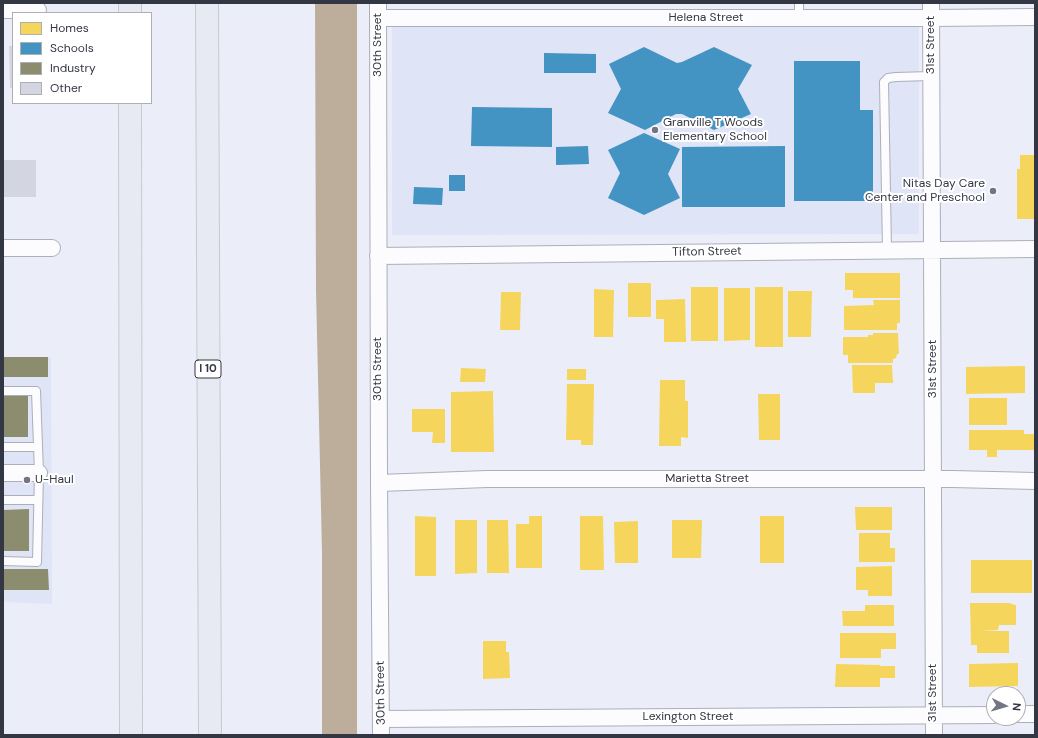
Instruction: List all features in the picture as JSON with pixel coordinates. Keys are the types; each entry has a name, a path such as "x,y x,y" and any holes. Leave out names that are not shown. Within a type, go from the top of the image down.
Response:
{"highway":[{"name":"I 10","path":"207,3 210,735"},
{"path":"130,104 131,735"}],"street":[{"path":"3,10 38,10"},
{"name":"Helena Street","path":"378,11 931,10 1035,17"},
{"name":"31st Street","path":"931,10 934,735"},
{"name":"30th Street","path":"378,11 379,483 382,735"},
{"path":"3,248 52,248"},
{"name":"Tifton Street","path":"378,256 1035,248"},
{"path":"3,473 39,473"},
{"name":"Marietta Street","path":"379,483 487,479 933,479 1035,481"},
{"name":"Lexington Street","path":"381,719 986,714"}],"lane":[{"path":"887,250 884,82 888,78 931,76"},
{"path":"3,391 36,391 39,473 37,562 3,561"},
{"path":"3,447 38,447"},
{"path":"3,500 38,500"}],"shaded area":[{"path":"315,3 357,3 357,735 322,735 322,553 316,290"},
{"name":"Granville T Woods Elementary School","path":"919,25 919,234 392,235 392,26"},
{"name":"U-Haul","path":"3,357 51,357 52,604 3,602"}],"building: Homes":[{"path":"1020,155 1035,155 1035,219 1017,219 1017,169 1020,169"},
{"path":"845,273 900,273 900,298 853,298 853,290 845,290"},
{"path":"628,283 651,283 651,317 628,317"},
{"path":"691,287 718,287 718,341 691,341"},
{"path":"755,287 783,287 783,347 755,347"},
{"path":"724,288 750,288 750,340 724,341"},
{"path":"594,289 614,290 613,337 594,337"},
{"path":"788,291 812,291 811,337 788,337"},
{"path":"501,292 521,292 520,330 500,330"},
{"path":"685,299 686,342 664,342 664,319 656,319 656,300"},
{"path":"873,300 900,300 900,323 897,323 897,330 844,330 844,306 874,305"},
{"path":"873,333 898,333 899,354 897,354 896,358 893,359 893,363 848,363 848,355 843,355 843,337 868,337 868,335 873,335"},
{"path":"852,365 892,365 893,383 875,383 875,393 853,393"},
{"path":"1025,366 1025,393 966,394 966,367"},
{"path":"461,368 486,369 485,382 460,382"},
{"path":"567,369 586,369 586,380 567,380"},
{"path":"660,380 685,380 685,401 688,401 688,438 681,437 681,446 659,446"},
{"path":"567,384 594,384 593,445 581,445 581,440 566,440"},
{"path":"493,391 494,452 451,452 451,392"},
{"path":"758,394 780,394 780,440 759,440"},
{"path":"969,398 1007,398 1007,425 969,425"},
{"path":"412,409 445,409 445,443 432,443 433,432 412,432"},
{"path":"969,430 1024,430 1024,434 1035,434 1035,450 997,450 997,457 987,457 987,450 969,450"},
{"path":"855,507 892,507 892,530 856,530"},
{"path":"415,516 436,517 436,576 415,576"},
{"path":"529,516 542,516 542,568 516,568 516,524 529,524"},
{"path":"580,516 603,516 604,570 580,570"},
{"path":"760,516 784,516 784,563 760,563"},
{"path":"455,520 477,520 477,573 455,574"},
{"path":"487,520 508,520 509,573 487,573"},
{"path":"672,520 702,520 701,558 672,558"},
{"path":"638,521 638,563 615,563 614,522"},
{"path":"859,533 890,533 890,548 895,548 895,562 859,562"},
{"path":"971,560 1032,560 1032,593 971,593"},
{"path":"892,566 892,596 868,596 868,590 856,590 856,567"},
{"path":"970,603 1011,603 1016,605 1016,625 999,625 998,630 980,631 1009,631 1009,653 977,653 977,645 971,645"},
{"path":"865,605 894,605 894,626 843,626 842,611 865,611"},
{"path":"840,633 896,633 896,649 881,649 881,658 840,658"},
{"path":"483,641 506,641 506,652 509,652 510,678 483,679"},
{"path":"1018,663 1018,686 969,687 969,664"},
{"path":"836,664 895,666 895,678 880,678 880,687 835,687"}],"building: Schools":[{"path":"644,47 677,63 714,47 752,65 738,89 751,114 714,130 682,114 676,114 645,130 608,113 621,89 609,64"},
{"path":"544,53 596,54 596,73 544,73"},
{"path":"794,61 860,61 860,110 873,110 873,201 794,201"},
{"path":"472,107 552,108 552,147 471,146"},
{"path":"644,133 680,149 668,174 680,198 644,215 608,198 620,173 608,150"},
{"path":"588,146 589,164 556,165 556,147"},
{"path":"785,146 785,207 682,207 682,147"},
{"path":"449,175 465,175 465,191 449,191"},
{"path":"414,187 443,188 442,205 413,204"}],"building: Industry":[{"path":"3,357 48,357 48,377 3,377"},
{"path":"3,396 28,396 28,437 3,437"},
{"path":"29,509 29,551 3,551 3,510"},
{"path":"3,569 48,569 49,590 3,590"}],"building: Other":[{"path":"9,46 12,46 12,88 10,88"},
{"path":"3,160 36,160 36,197 3,197"}],"place":[{"name":"Granville T Woods Elementary School","path":"655,130"},
{"name":"Nitas Day Care Center and Preschool","path":"993,191"},
{"name":"U-Haul","path":"27,480"}]}
